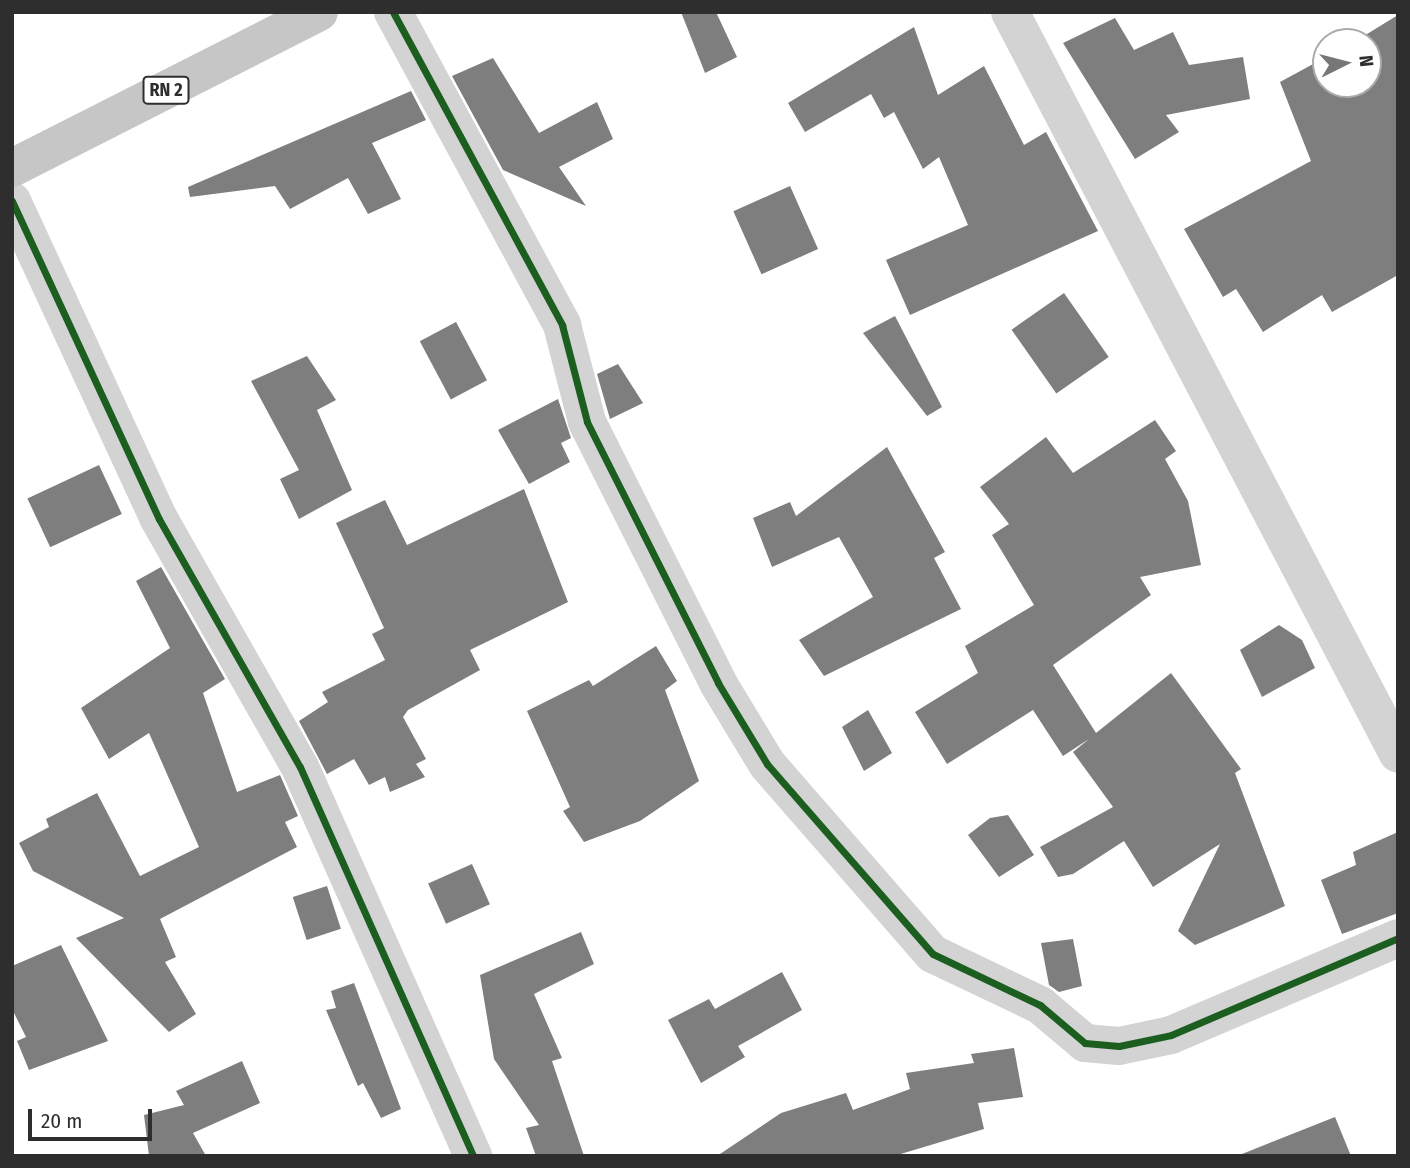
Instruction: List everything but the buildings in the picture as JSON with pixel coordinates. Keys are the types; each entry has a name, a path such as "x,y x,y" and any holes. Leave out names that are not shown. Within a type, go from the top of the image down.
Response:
{"main road":[{"name":"RN 2","path":"12,168 319,12"}],"street":[{"path":"393,12 562,325 587,422 718,683 767,764 933,954 1040,1005 1085,1043 1119,1046 1171,1035 1398,938"},
{"path":"1010,12 1398,754"},
{"path":"12,201 159,519 300,767 473,1156"}],"cycle path":[{"path":"393,12 562,325 587,422 718,683 767,764 933,954 1040,1005 1085,1043 1119,1046 1171,1035 1398,938"},
{"path":"12,201 159,519 300,767 473,1156"}]}
